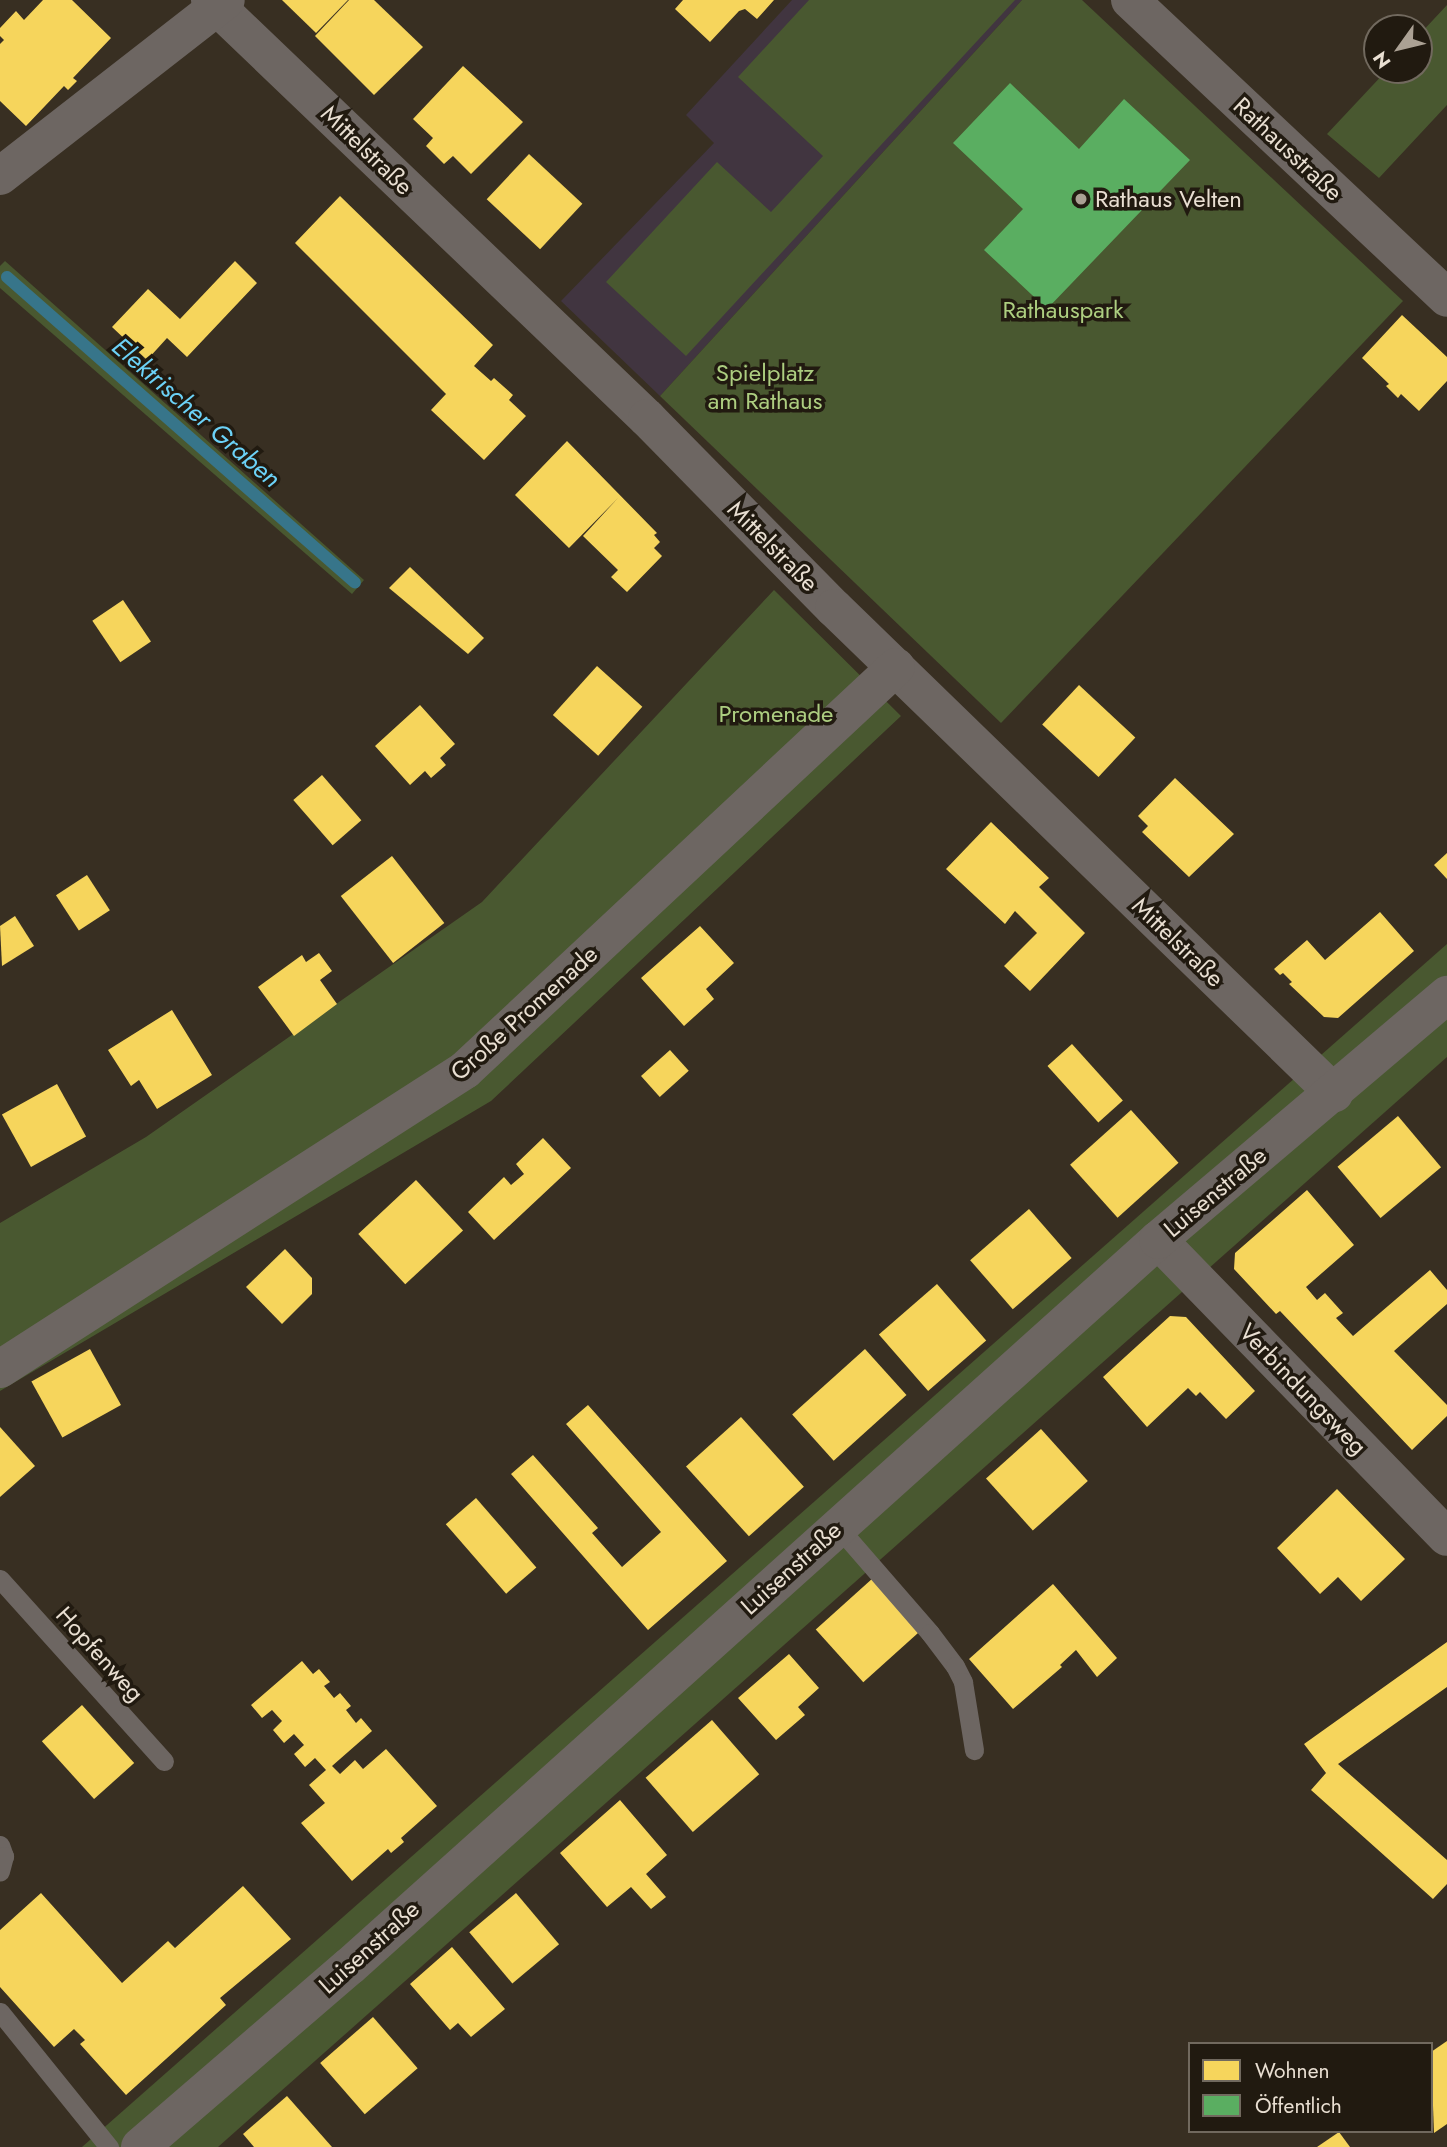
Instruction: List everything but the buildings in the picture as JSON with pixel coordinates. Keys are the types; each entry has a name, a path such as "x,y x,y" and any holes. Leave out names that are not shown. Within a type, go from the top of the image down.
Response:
{"street":[{"name":"Rathausstraße","path":"1130,0 1447,298"},
{"path":"0,176 218,2"},
{"name":"Mittelstraße","path":"218,2 647,418 896,667 1334,1093"},
{"name":"Große Promenade","path":"0,1369 465,1070 896,667"},
{"name":"Luisenstraße","path":"140,2147 349,1966 1158,1240 1447,995"},
{"name":"Verbindungsweg","path":"1158,1240 1447,1537"}],"lane":[{"path":"838,1527 930,1633 955,1666 963,1682 974,1751"},
{"name":"Hopfenweg","path":"0,1579 164,1761"},
{"path":"0,1845 4,1856 0,1871"},
{"path":"0,2012 109,2147"}],"shaded area":[{"path":"792,0 1022,0 660,396 561,301 714,143 686,115"}],"green space":[{"path":"809,0 1015,0 686,356 606,282 717,162 771,212 823,156 738,77"},
{"name":"Rathauspark","path":"1022,0 1082,0 1403,301 1001,723 660,396"},
{"path":"1447,5 1447,105 1379,178 1327,134 1374,84 1433,84 1433,20"},
{"path":"5,261 364,580 352,594 0,288 0,266"},
{"name":"Promenade","path":"774,590 901,716 491,1101 0,1391 0,1223 146,1137 482,902"},
{"path":"1447,944 1447,1057 218,2147 82,2147"}],"waterway":[{"name":"Elektrischer Graben","path":"7,277 355,583"}],"place":[{"name":"Rathaus Velten","path":"1081,199"}],"park label":[{"name":"Spielplatz am Rathaus","path":"765,387"}]}
